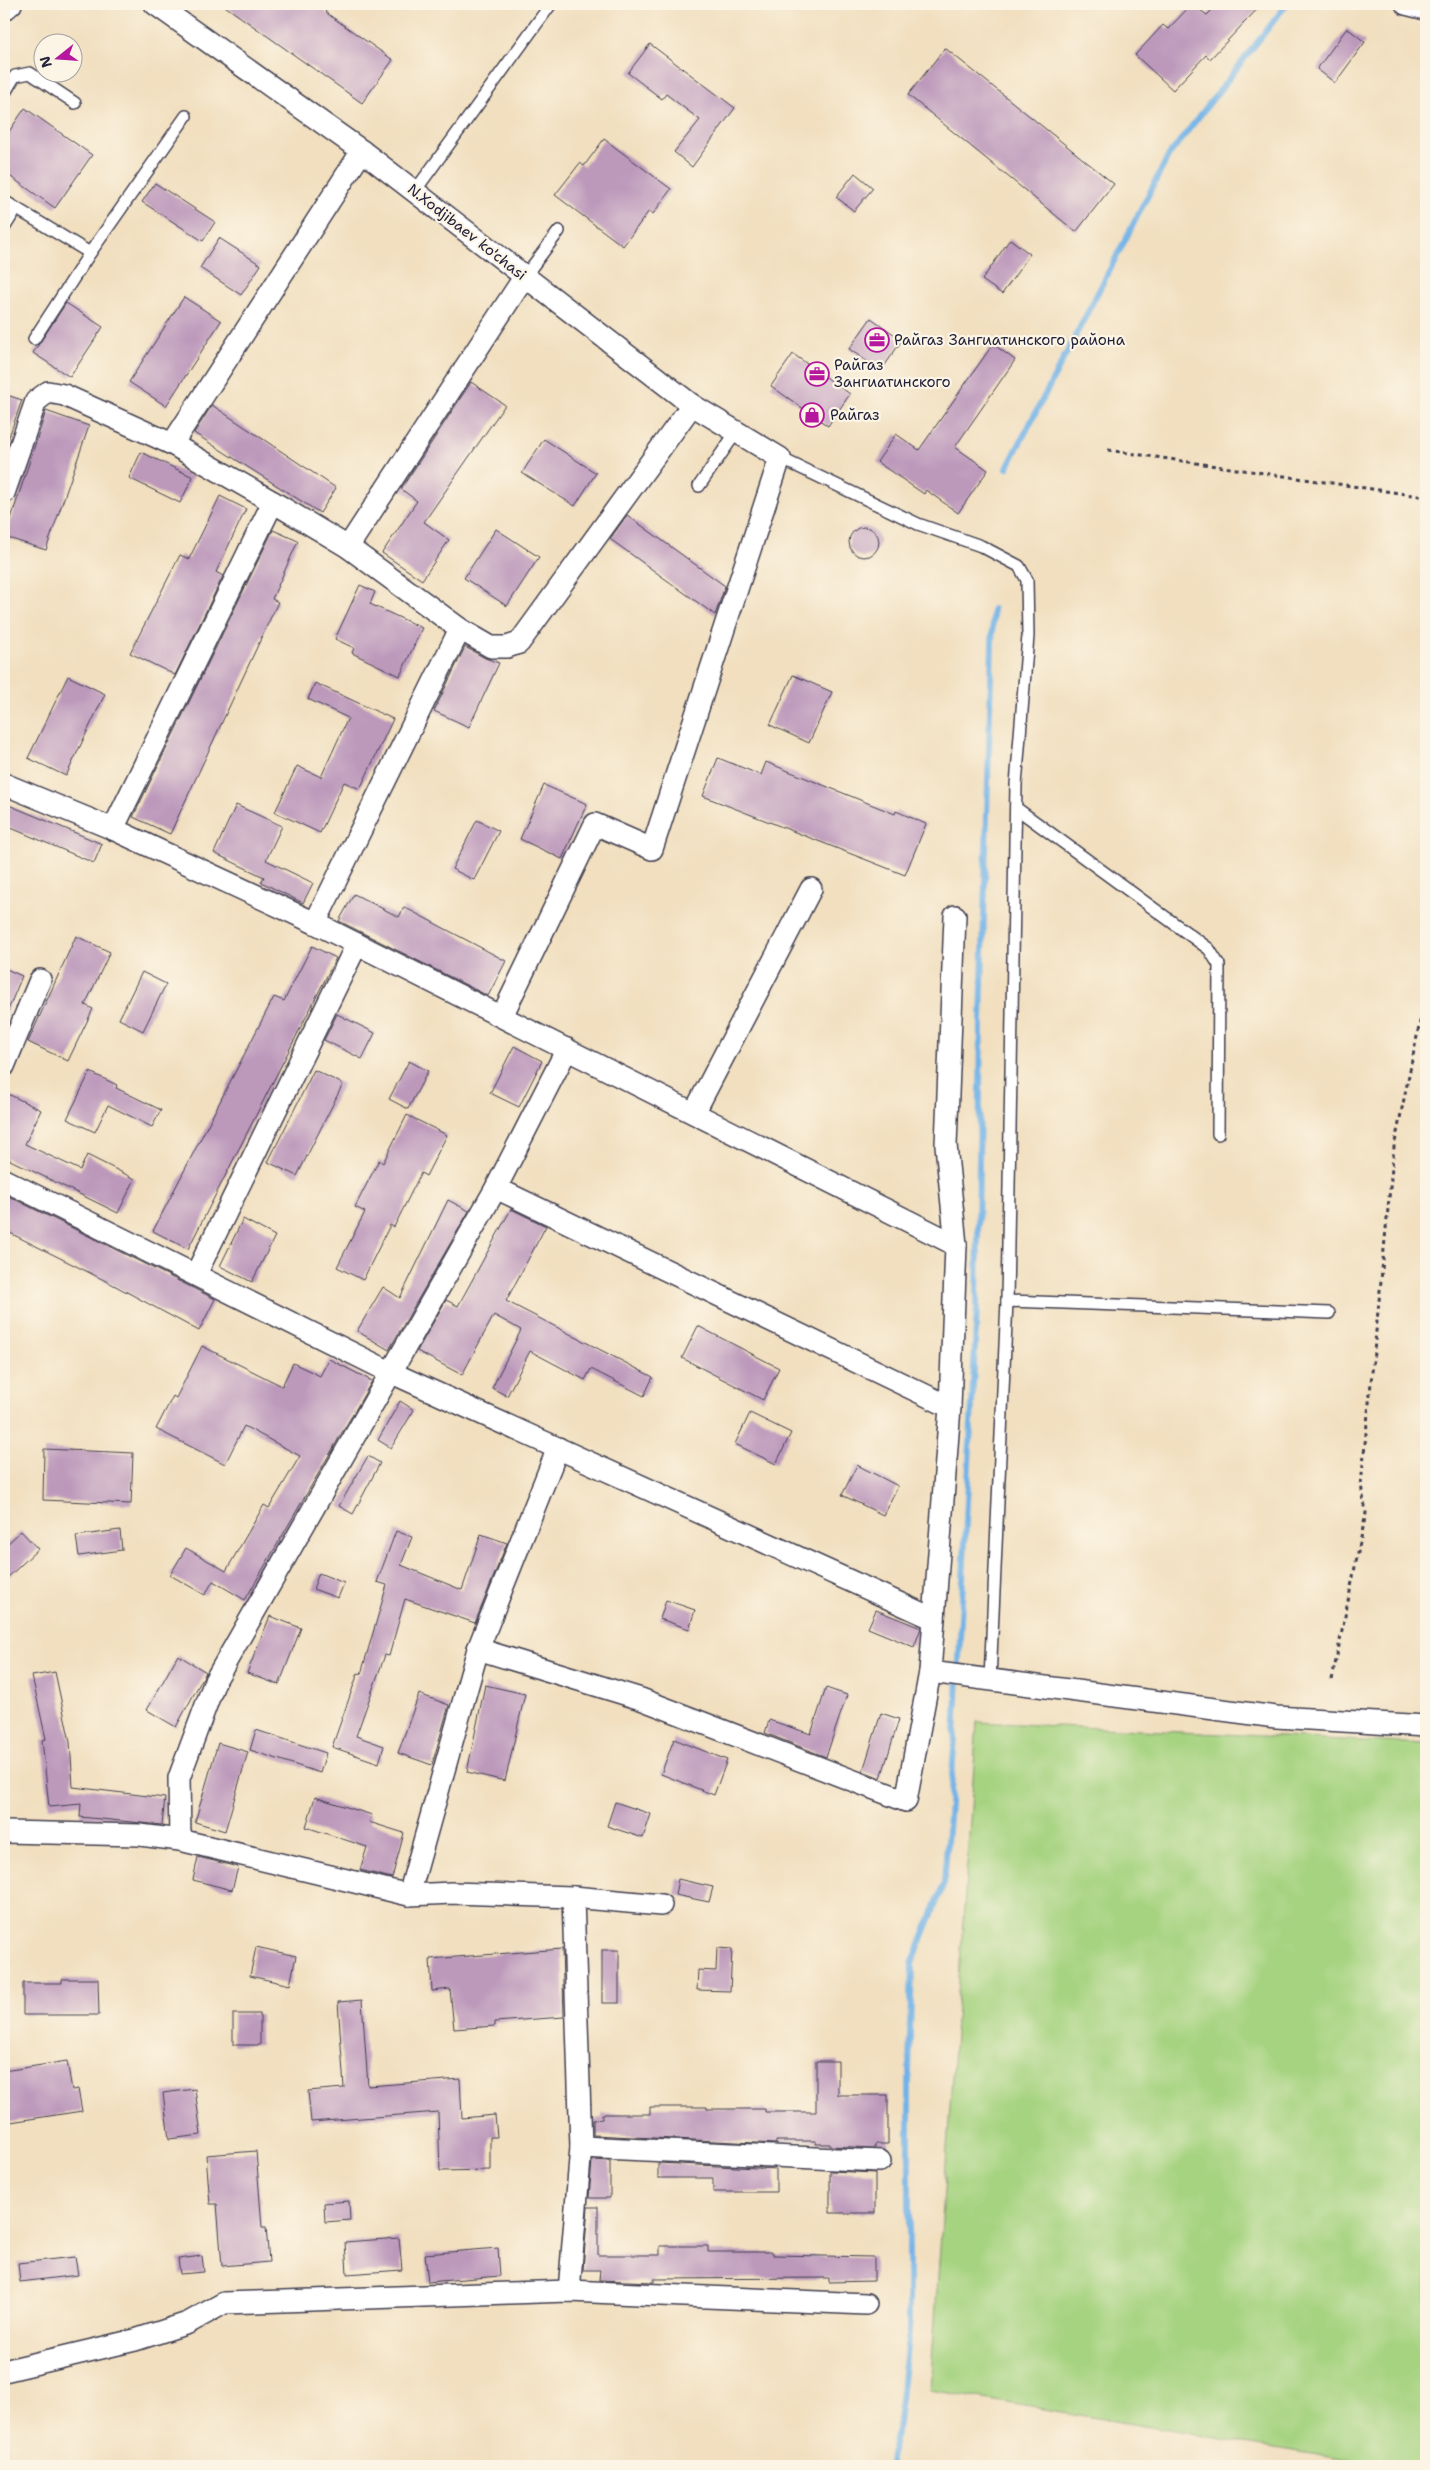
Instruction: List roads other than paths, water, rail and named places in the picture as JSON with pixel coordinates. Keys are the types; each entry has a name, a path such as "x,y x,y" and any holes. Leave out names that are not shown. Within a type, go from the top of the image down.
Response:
{"street":[{"path":"4,10 11,4"},
{"name":"N.Xodjibaev ko'chasi","path":"155,4 362,151 692,404 780,458"},
{"path":"1406,4 1426,9"},
{"path":"172,444 362,151"},
{"path":"348,547 525,276"},
{"path":"4,493 36,401 48,392 64,395 172,444 348,547 460,629 491,647 507,647 519,643 692,404"},
{"path":"502,1016 595,824 652,849 780,458"},
{"path":"113,829 273,502"},
{"path":"316,923 460,629"},
{"path":"4,784 113,829 316,923 956,1245"},
{"path":"694,1113 811,889"},
{"path":"478,1649 640,1699 906,1801 949,1674 934,1619 950,1406 956,1245 946,1145 955,916"},
{"path":"196,1274 357,944"},
{"path":"4,1066 40,980"},
{"path":"180,1840 180,1778 214,1681 496,1188 567,1048"},
{"path":"4,1180 390,1372 934,1619"},
{"path":"496,1188 950,1406"},
{"path":"409,1895 478,1649 558,1448"},
{"path":"949,1674 1276,1716 1426,1726"},
{"path":"4,1832 140,1835 180,1840 409,1895 452,1893 573,1897 661,1905"},
{"path":"569,2291 581,2147 573,1897"},
{"path":"581,2147 880,2161"},
{"path":"4,2371 135,2340 188,2323 224,2303 569,2291 866,2304"}],"lane":[{"path":"414,191 551,4"},
{"path":"4,94 15,76 30,74 75,103"},
{"path":"34,339 90,253 186,116"},
{"path":"4,201 90,253"},
{"path":"4,228 16,209"},
{"path":"525,276 559,231"},
{"path":"699,486 737,431"},
{"path":"780,458 918,524 981,546 1020,566 1026,580 1028,636 1016,808 1007,1301 990,1680"},
{"path":"1016,808 1209,949 1216,958 1218,964 1218,1134"},
{"path":"1007,1301 1329,1314"}],"waterway":[{"path":"1007,468 1169,155 1287,4"},
{"path":"888,2466 897,2432 909,2330 909,2071 912,1964 944,1884 955,1736 977,1306 981,1020 993,609"}],"place":[{"name":"Райгаз Зангиатинского района","path":"877,340"},
{"name":"Райгаз Зангиатинского","path":"817,374"},
{"name":"Райгаз","path":"812,415"}]}
